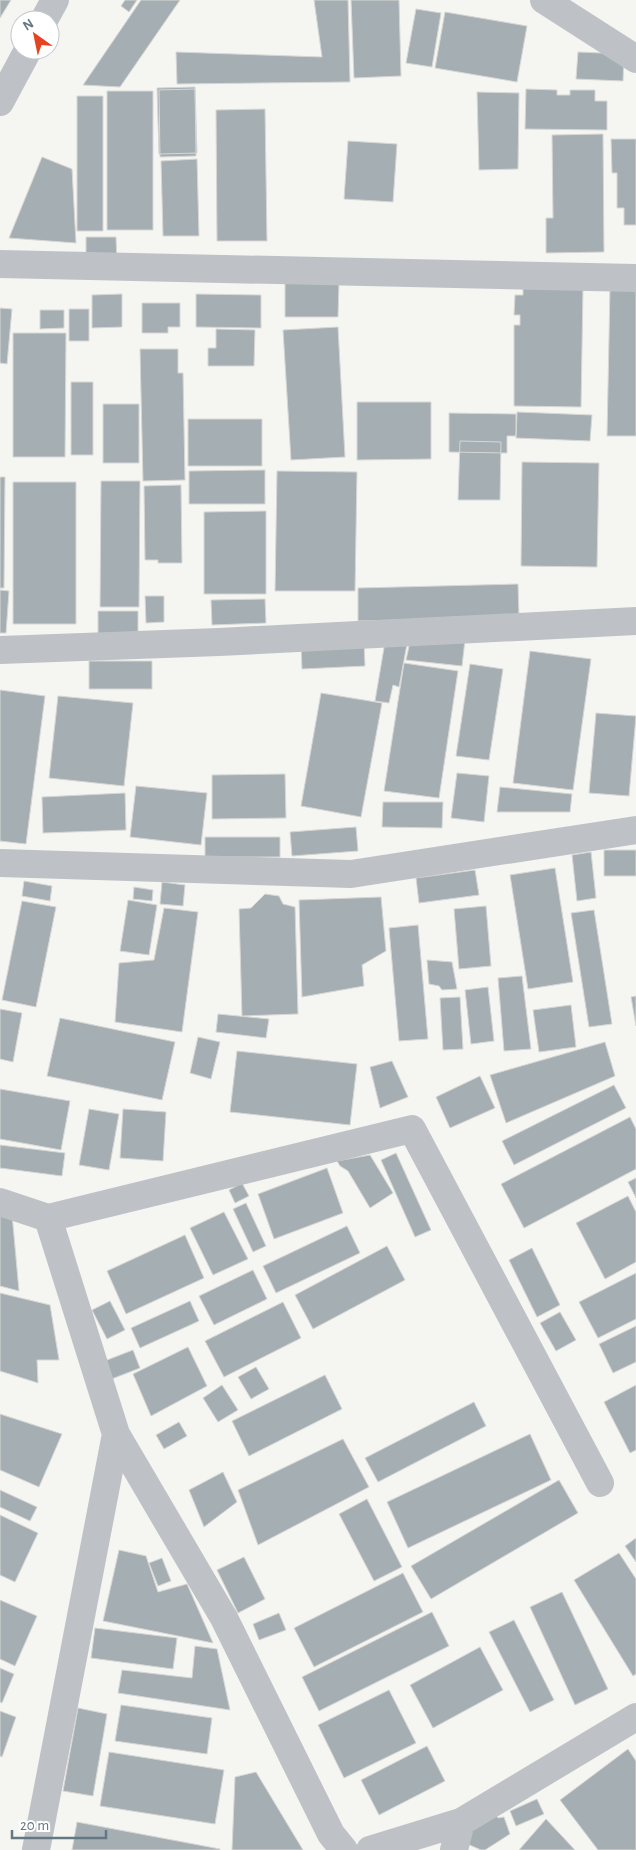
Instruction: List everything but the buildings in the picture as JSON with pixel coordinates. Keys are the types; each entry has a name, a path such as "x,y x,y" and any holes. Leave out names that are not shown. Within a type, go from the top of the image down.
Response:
{"street":[{"path":"560,4 636,59"},
{"path":"0,102 23,60"},
{"path":"0,264 636,278"},
{"path":"0,650 219,642 636,621"},
{"path":"0,863 351,874 636,830"},
{"path":"0,1202 48,1218 412,1129 600,1483"},
{"path":"48,1218 116,1434 224,1618 331,1834 344,1850"},
{"path":"36,1850 116,1434"},
{"path":"370,1850 461,1822 636,1717"},
{"path":"454,1850 461,1822"}]}
